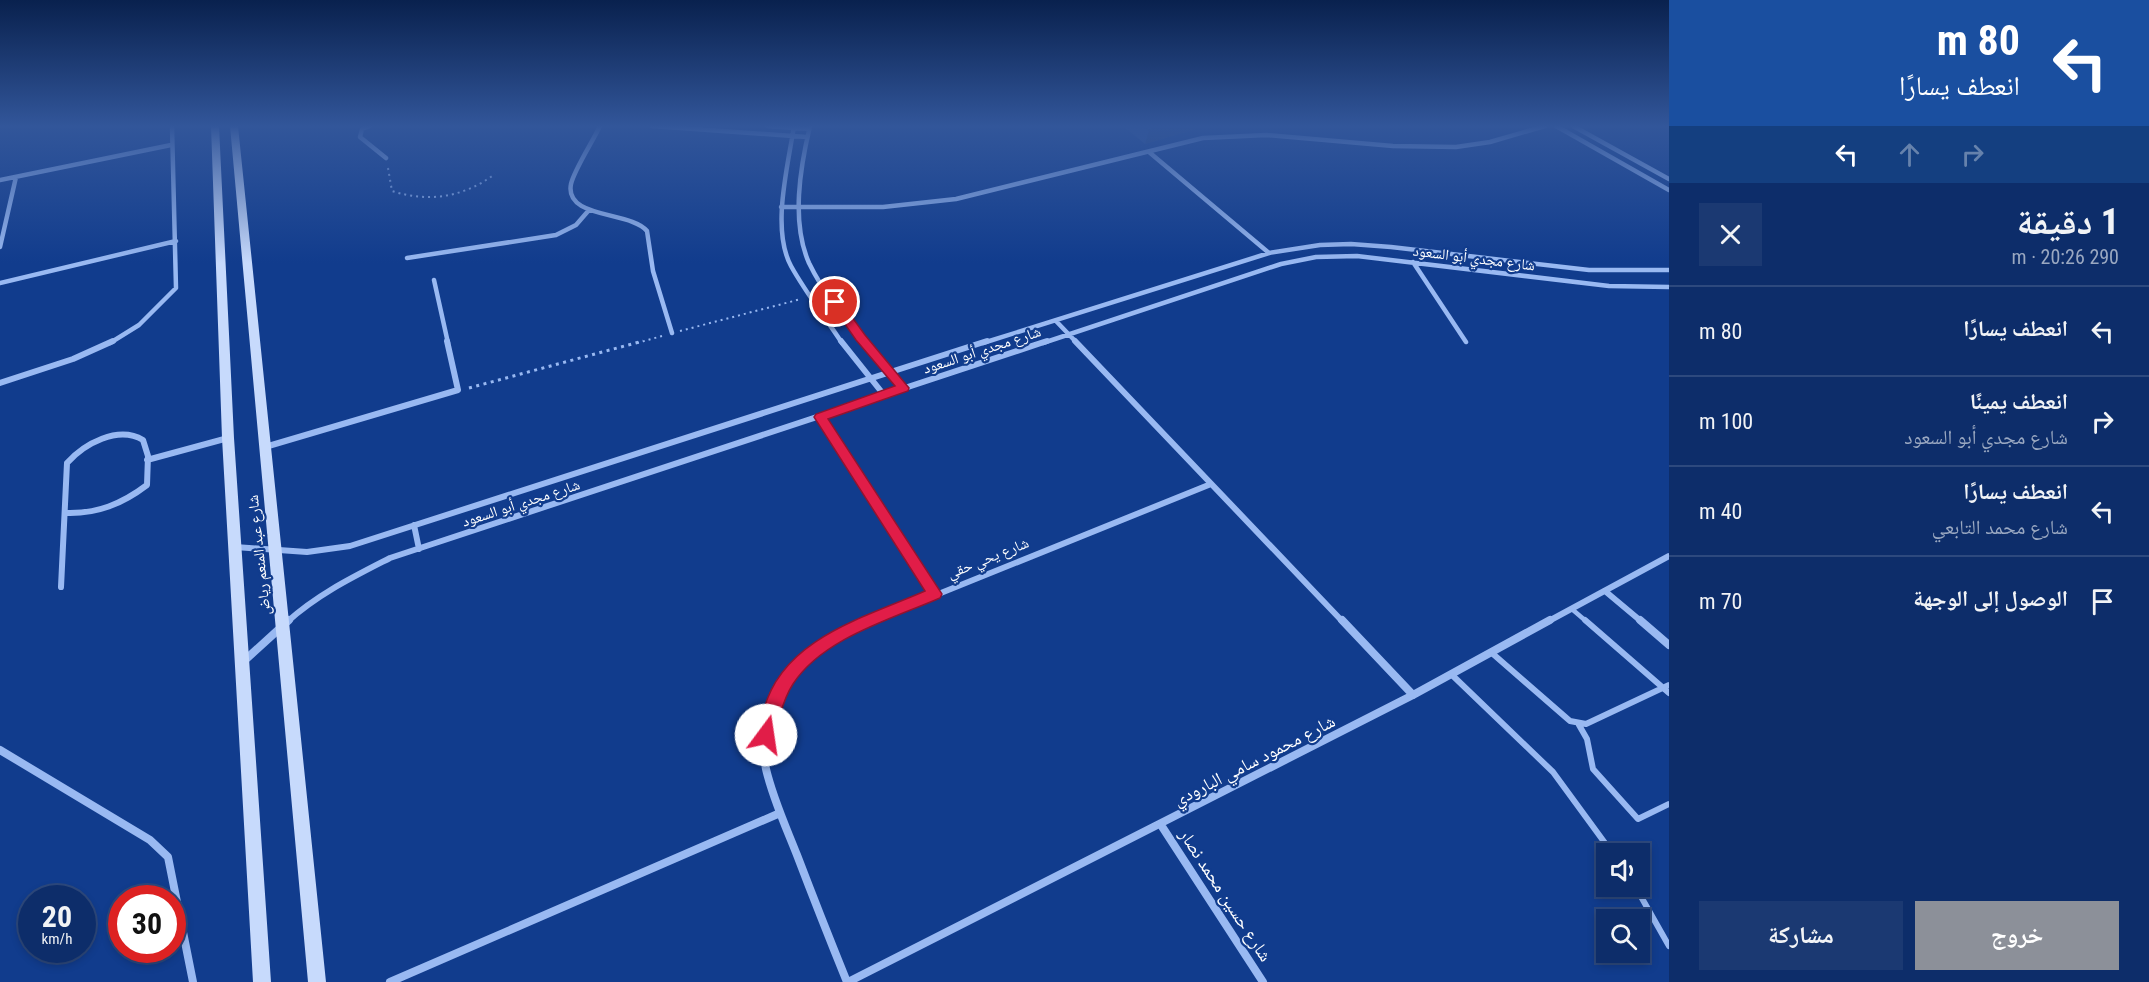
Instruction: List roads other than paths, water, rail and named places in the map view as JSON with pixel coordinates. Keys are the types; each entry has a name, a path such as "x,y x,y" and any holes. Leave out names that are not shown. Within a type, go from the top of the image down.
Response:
{"street":[{"path":"0,180 42,172"},
{"path":"0,383 73,360 110,345 138,327 162,305 176,288 172,172"},
{"name":"شارع عبد المنعم رياض","path":"217,172 228,438 262,982"},
{"name":"شارع عبد المنعم رياض","path":"238,172 317,982"},
{"path":"577,172 571,185 571,194 575,202 589,210 631,220 644,227 650,237 650,261 672,333"},
{"path":"786,172 781,224 790,264 842,343 884,394"},
{"path":"803,172 799,223 809,261 861,338 903,388"},
{"path":"781,207 883,207 932,203 1065,172"},
{"path":"1173,172 1269,253"},
{"path":"1637,172 1669,190"},
{"path":"0,248 16,177"},
{"path":"407,258 556,235 576,225 589,210"},
{"path":"0,283 176,241"},
{"name":"شارع مجدي أبو السعود","path":"235,547 311,554 331,551 1269,253 1307,246 1349,244 1595,271 1669,270"},
{"name":"شارع مجدي أبو السعود","path":"242,662 307,604 334,586 390,558 1281,264 1316,257 1357,256 1609,286 1669,287"},
{"path":"1413,262 1466,342"},
{"path":"265,447 458,390 434,280"},
{"path":"1056,321 1413,695"},
{"path":"820,417 934,594"},
{"path":"61,587 66,513 66,463 85,446 111,436 135,436 143,440 147,446 147,485 133,496 98,512 66,513"},
{"path":"147,460 228,438"},
{"name":"شارع يحي حقي","path":"847,982 780,813 765,767 766,735 773,705 788,678 808,655 832,638 934,594 1211,484"},
{"path":"414,525 419,549"},
{"name":"شارع محمود سامي البارودي","path":"847,982 1161,825 1493,654 1669,556"},
{"path":"1605,591 1669,645"},
{"path":"2,754 150,840 168,857 193,982"},
{"path":"390,982 780,813"},
{"name":"شارع حسين محمد نصار","path":"1161,825 1263,982"}],"lane":[{"path":"1573,610 1666,686 1669,693"},
{"path":"1493,654 1570,722 1579,725 1586,724 1666,686"},
{"path":"1451,675 1553,772 1574,797 1605,843"},
{"path":"1579,725 1587,740 1593,769 1638,819 1669,804"},
{"path":"1641,897 1669,946"}]}
